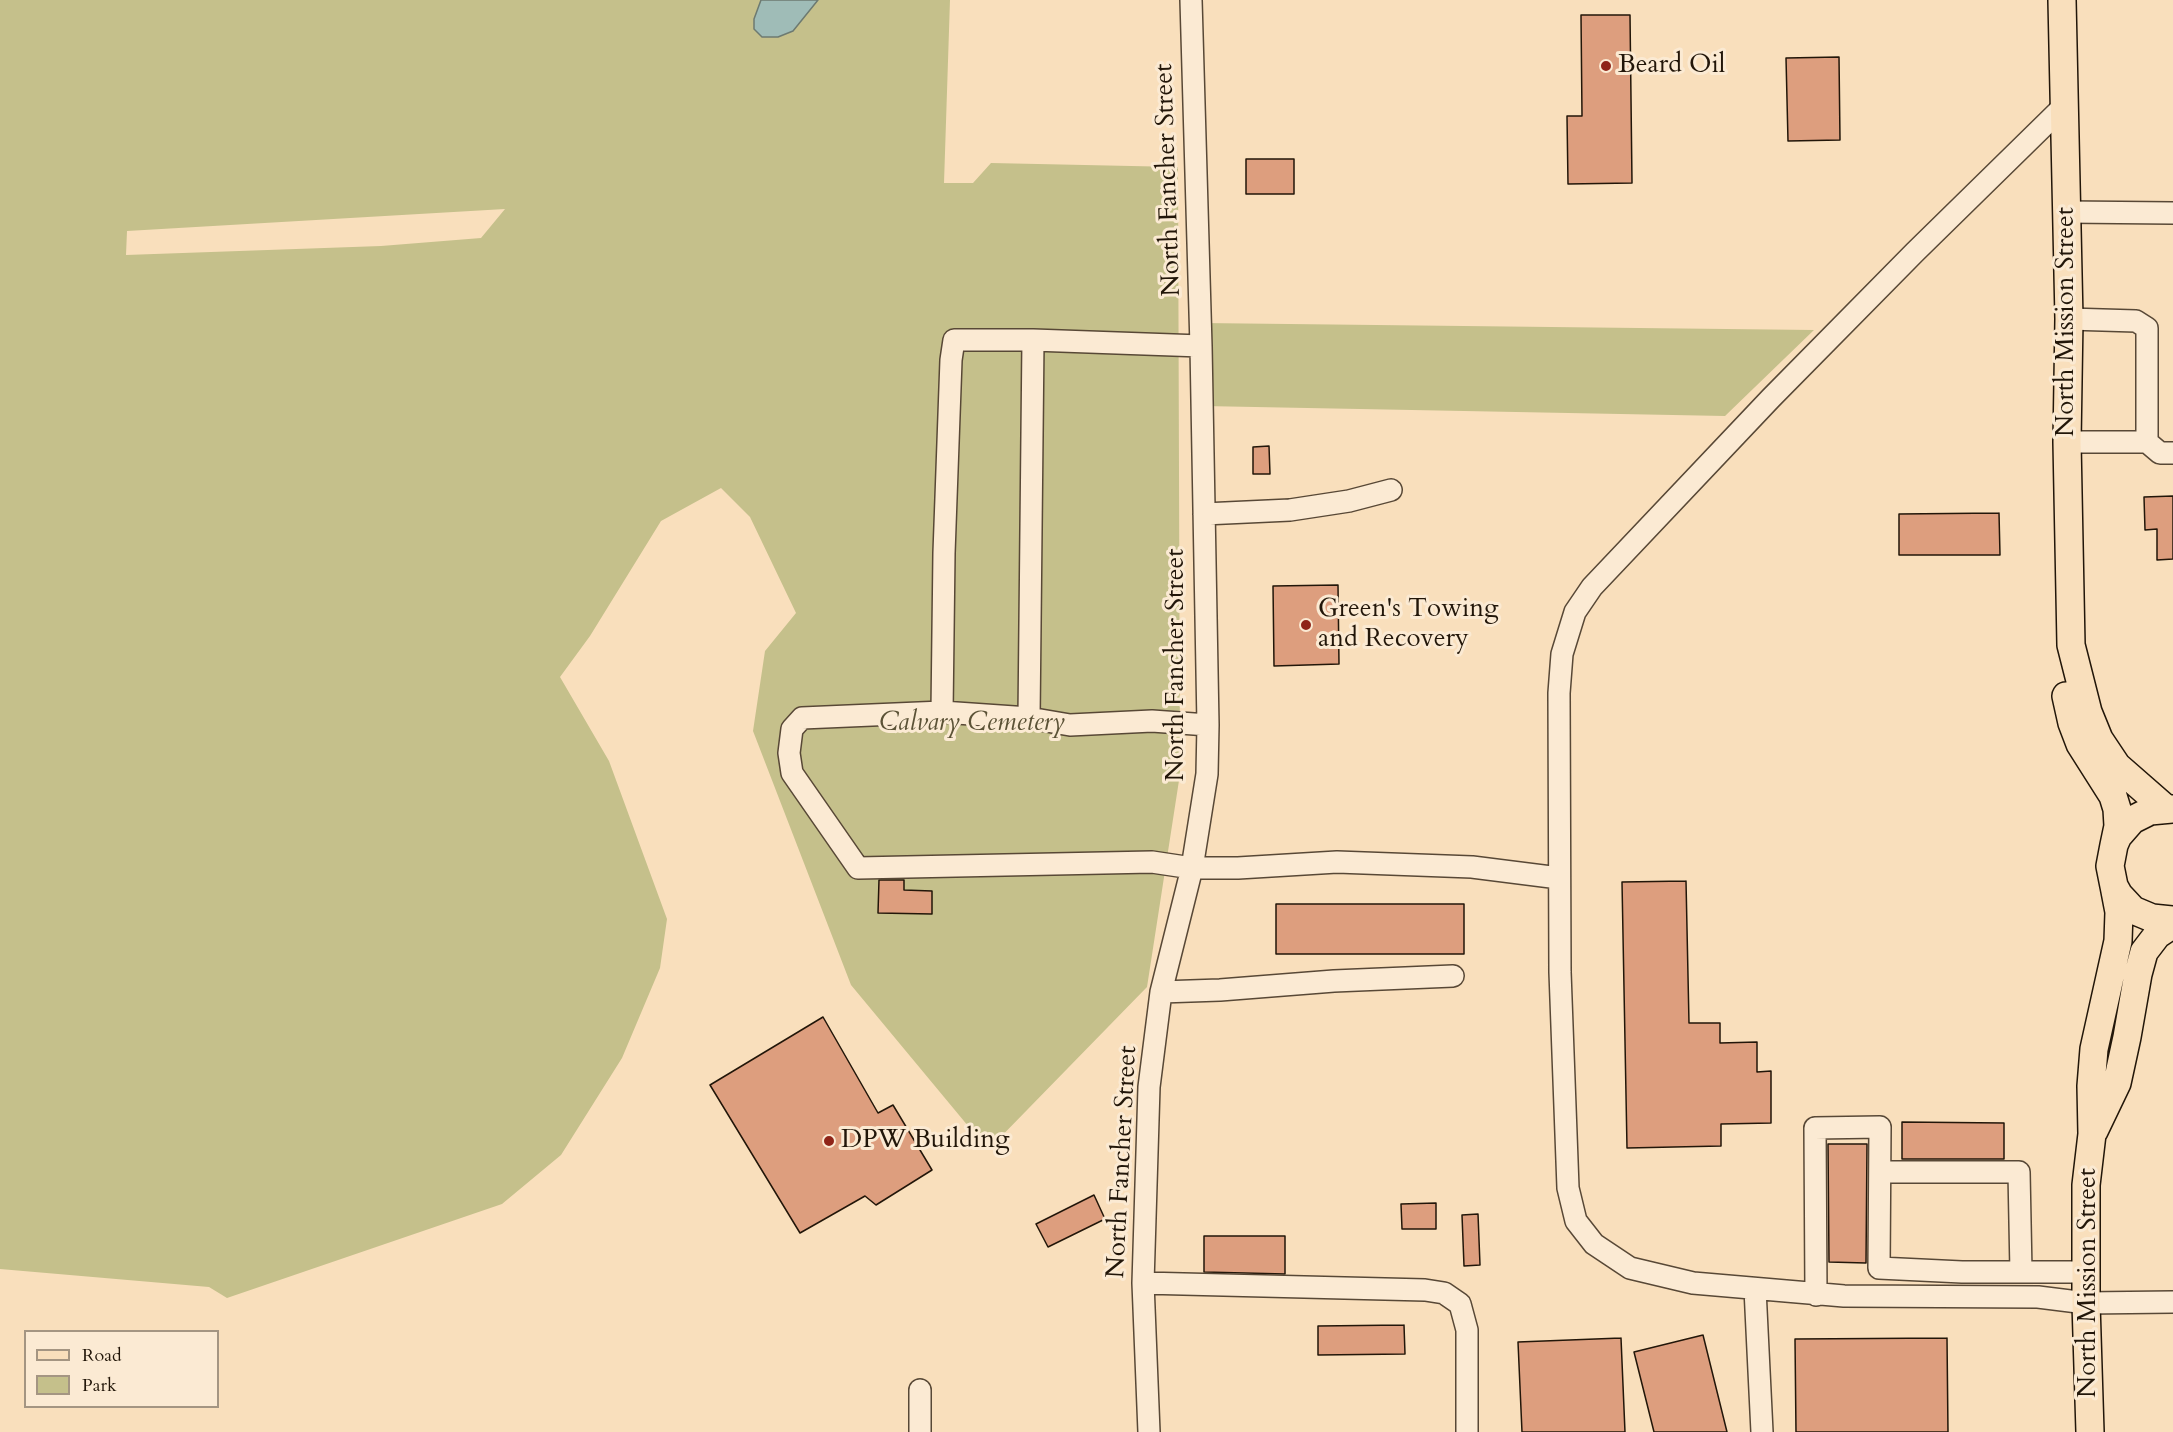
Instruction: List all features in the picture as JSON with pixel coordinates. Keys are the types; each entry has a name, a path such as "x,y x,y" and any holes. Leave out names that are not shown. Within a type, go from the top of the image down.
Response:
{"main road":[{"name":"North Mission Street","path":"2062,0 2071,645 2067,666 2066,702 2080,744 2113,796 2117,809 2118,826 2110,866 2119,912 2118,941 2094,1048 2091,1086 2092,1134 2086,1185 2086,1303 2090,1432"},
{"name":"North Mission Street","path":"2071,645 2088,712 2099,739 2117,766 2169,809"},
{"name":"North Mission Street","path":"2114,845 2124,828 2132,820 2150,811 2169,809"},
{"name":"North Mission Street","path":"2114,886 2133,910 2152,918 2173,922"},
{"name":"North Mission Street","path":"2092,1134 2111,1098 2116,1083 2144,952 2157,935 2173,922"}],"street":[{"name":"North Fancher Street","path":"1149,1432 1143,1283 1149,1088 1161,992 1192,868 1207,774 1202,346 1191,0"},
{"path":"2065,105 1763,406 1599,578 1575,612 1562,654 1559,693 1559,878 1568,1188 1576,1221 1594,1244 1630,1268 1693,1283 1816,1295 2038,1297 2086,1303 2173,1302"},
{"path":"2066,212 2173,213"},
{"path":"2068,320 2136,321 2147,328 2147,442"},
{"path":"942,712 944,542 951,360 954,340 1033,340 1202,346"},
{"path":"1029,718 1033,340"},
{"path":"2067,442 2147,442 2160,453 2173,453"},
{"path":"1204,514 1290,510 1348,501 1391,490"},
{"path":"1208,725 1152,721 1070,725 1029,718 942,712 802,718 792,729 789,753 792,773 858,868 1152,862 1192,868 1238,868 1337,862 1472,867 1559,878"},
{"path":"1161,992 1453,976"},
{"path":"1816,1295 1815,1128 1880,1127 1879,1268 2086,1272"},
{"path":"1880,1172 2019,1172 2020,1272"},
{"path":"1143,1283 1425,1290 1444,1293 1460,1304 1467,1330 1467,1432"},
{"path":"1755,1289 1762,1432"},
{"path":"920,1390 920,1432"}],"green space":[{"name":"Calvary Cemetery","path":"0,0 950,0 944,183 973,183 991,163 1178,167 1180,774 1147,987 988,1150 851,985 753,731 765,651 796,613 750,517 721,488 661,521 590,636 560,677 609,761 667,919 660,968 622,1058 561,1155 502,1204 227,1298 209,1287 0,1269","holes":["505,209 481,238 381,246 126,255 127,231"]},
{"path":"1201,323 1814,330 1725,416 1203,406"}],"water":[{"path":"761,0 818,0 793,31 778,37 762,37 754,29 754,19"}],"building":[{"name":"Beard Oil","path":"1581,15 1630,15 1632,183 1568,184 1567,116 1582,116"},
{"path":"1839,57 1840,140 1788,141 1786,58"},
{"path":"1246,159 1294,159 1294,194 1246,194"},
{"path":"1269,446 1270,474 1253,474 1253,447"},
{"path":"2173,496 2173,559 2157,560 2157,529 2145,530 2144,497"},
{"path":"1999,513 2000,555 1899,555 1899,514"},
{"name":"Green's Towing and Recovery","path":"1338,585 1339,664 1274,666 1273,586"},
{"path":"879,880 904,880 904,890 932,891 932,914 878,913"},
{"path":"1686,881 1689,1023 1720,1023 1720,1043 1757,1042 1757,1072 1771,1071 1771,1123 1721,1124 1721,1146 1627,1148 1622,882"},
{"path":"1276,904 1464,904 1464,954 1276,954"},
{"name":"DPW Building","path":"823,1017 878,1113 893,1105 932,1170 876,1205 865,1196 800,1233 710,1085"},
{"path":"1902,1122 2004,1123 2004,1159 1902,1159"},
{"path":"1828,1144 1867,1144 1866,1263 1829,1262"},
{"path":"1094,1195 1105,1219 1048,1247 1036,1224"},
{"path":"1436,1203 1436,1229 1402,1229 1401,1204"},
{"path":"1478,1214 1480,1265 1464,1266 1462,1215"},
{"path":"1204,1236 1285,1236 1285,1274 1204,1272"},
{"path":"1404,1325 1405,1354 1318,1355 1318,1326"},
{"path":"1703,1335 1727,1432 1654,1432 1634,1352"},
{"path":"1621,1338 1625,1432 1522,1432 1518,1342"},
{"path":"1947,1338 1948,1432 1796,1432 1795,1339"}],"place":[{"name":"Beard Oil","path":"1606,66"},
{"name":"Green's Towing and Recovery","path":"1306,625"},
{"name":"DPW Building","path":"829,1141"}]}
